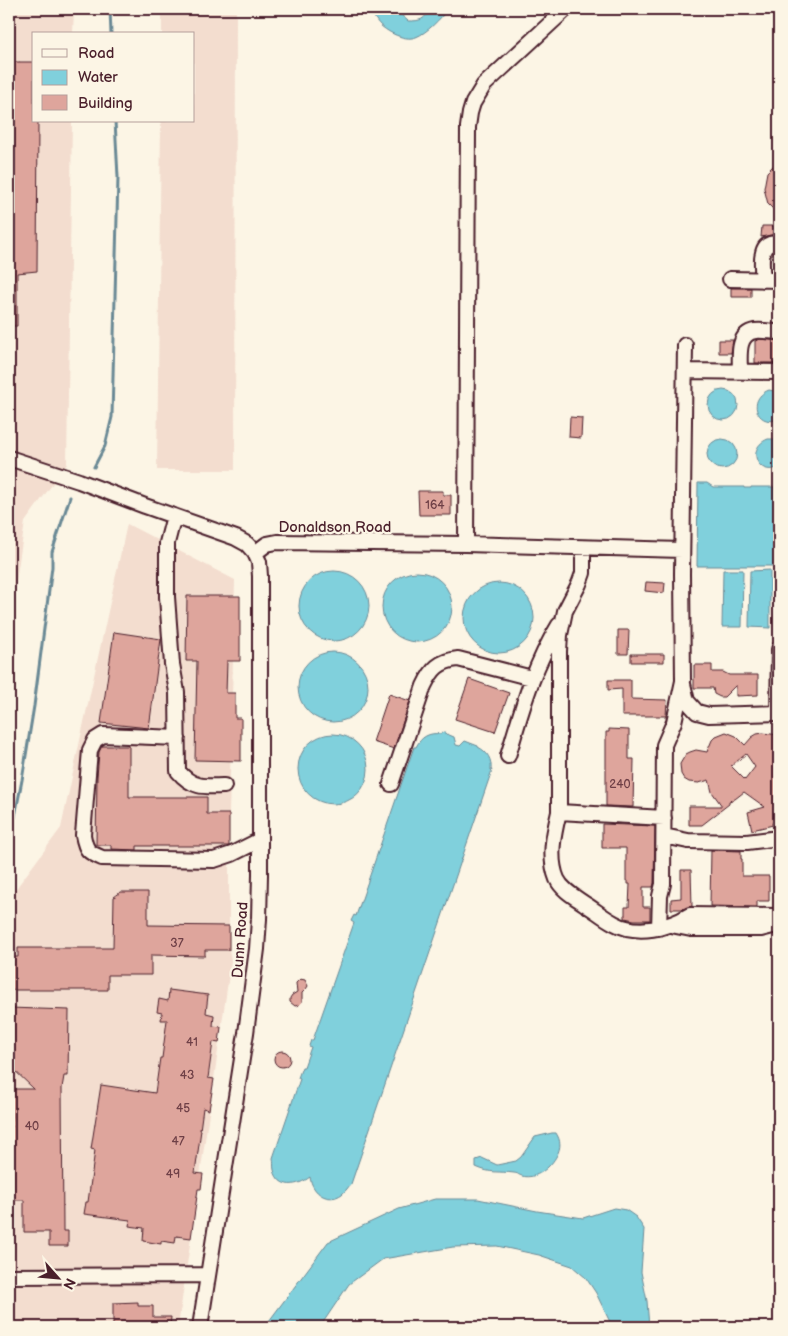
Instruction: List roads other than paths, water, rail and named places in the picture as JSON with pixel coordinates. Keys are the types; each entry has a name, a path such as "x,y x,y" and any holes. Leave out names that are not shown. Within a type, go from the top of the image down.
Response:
{"street":[{"path":"472,545 468,127 470,113 476,97 484,85 566,9"},
{"path":"762,280 762,252 770,244 779,244"},
{"path":"730,279 779,280"},
{"path":"740,372 740,350 742,341 748,334 755,331 779,332"},
{"path":"685,345 682,550 683,681 687,701 697,712 709,715 779,713 779,649"},
{"path":"685,371 779,372"},
{"path":"9,458 79,481 236,538 247,544 255,553"},
{"path":"174,516 167,543 167,597 172,664 177,692 178,771 193,784 205,787 224,786"},
{"name":"Donaldson Road","path":"255,553 267,544 277,542 682,550"},
{"path":"583,548 583,573 565,611 560,635 559,812 553,835 553,865 558,881 570,894 615,924 628,928 665,926 691,929 761,929 773,926 779,922"},
{"name":"Dunn Road","path":"200,1327 246,1033 259,919 260,568 255,553"},
{"path":"508,756 532,678 547,644 563,618"},
{"path":"391,784 424,686 430,674 439,665 449,660 458,659 532,678"},
{"path":"665,926 660,896 664,884 664,745 674,722 683,681"},
{"path":"178,738 103,735 95,740 90,750 83,835 85,847 91,853 102,858 214,860 232,854 260,840"},
{"path":"559,812 664,818"},
{"path":"664,836 697,832 779,832"},
{"path":"664,836 688,841 747,842 779,838"},
{"path":"665,926 680,922 690,915 779,916"},
{"path":"9,1276 208,1275"}],"water":[{"path":"374,9 399,9 400,14 408,21 416,21 426,16 430,9 448,9 429,29 416,37 406,38 383,28 375,19"},
{"path":"723,390 734,394 738,405 734,416 723,420 712,416 708,405 712,394"},
{"path":"769,390 779,392 779,419 771,421 765,420 760,416 756,406 762,394"},
{"path":"722,439 733,443 737,454 733,465 722,469 711,465 707,454 711,443"},
{"path":"768,439 779,441 779,467 772,469 765,469 760,465 756,455 761,443"},
{"path":"698,483 707,483 713,487 779,487 779,566 697,566"},
{"path":"723,570 743,570 742,627 722,627"},
{"path":"770,570 770,628 749,627 750,571"},
{"path":"334,571 347,574 359,581 366,593 369,606 366,619 359,631 347,638 334,641 321,638 309,631 302,619 299,606 302,593 309,581 321,574"},
{"path":"417,572 430,575 442,582 449,594 452,607 449,620 442,632 430,639 417,642 404,639 392,632 385,620 382,607 385,594 392,582 404,575"},
{"path":"499,583 512,586 524,593 531,605 534,618 531,631 524,643 512,650 499,653 486,650 474,643 467,631 464,618 467,605 474,593 486,586"},
{"path":"333,652 346,655 358,662 365,674 368,687 365,700 358,712 346,719 333,722 320,719 308,712 301,700 298,687 301,674 308,662 320,655"},
{"path":"442,732 454,737 456,745 460,746 465,741 478,746 489,757 492,770 351,1184 345,1192 337,1197 326,1197 317,1192 311,1183 310,1177 295,1184 280,1181 274,1170 273,1158 300,1079 298,1078 311,1047 309,1046 311,1040 313,1040 354,923 351,921 354,915 356,916 414,747 426,736 441,734"},
{"path":"333,734 346,737 358,744 365,756 368,769 365,782 358,794 346,801 333,804 320,801 308,794 301,782 298,769 301,756 308,744 320,737"},
{"path":"556,1133 560,1147 551,1164 538,1174 527,1177 514,1173 486,1171 476,1167 476,1160 482,1158 497,1165 516,1161 535,1137"},
{"path":"435,1199 478,1199 583,1218 614,1208 626,1210 636,1217 644,1229 641,1272 647,1301 649,1327 616,1327 610,1322 596,1293 586,1278 572,1266 539,1255 497,1246 453,1247 383,1259 349,1284 321,1327 267,1327 269,1321 328,1242 399,1209"}],"waterway":[{"path":"110,9 111,32"},
{"path":"94,467 105,446 112,417 118,177 115,122"},
{"path":"9,866 12,832 34,706 52,567 52,552 70,497"}]}
